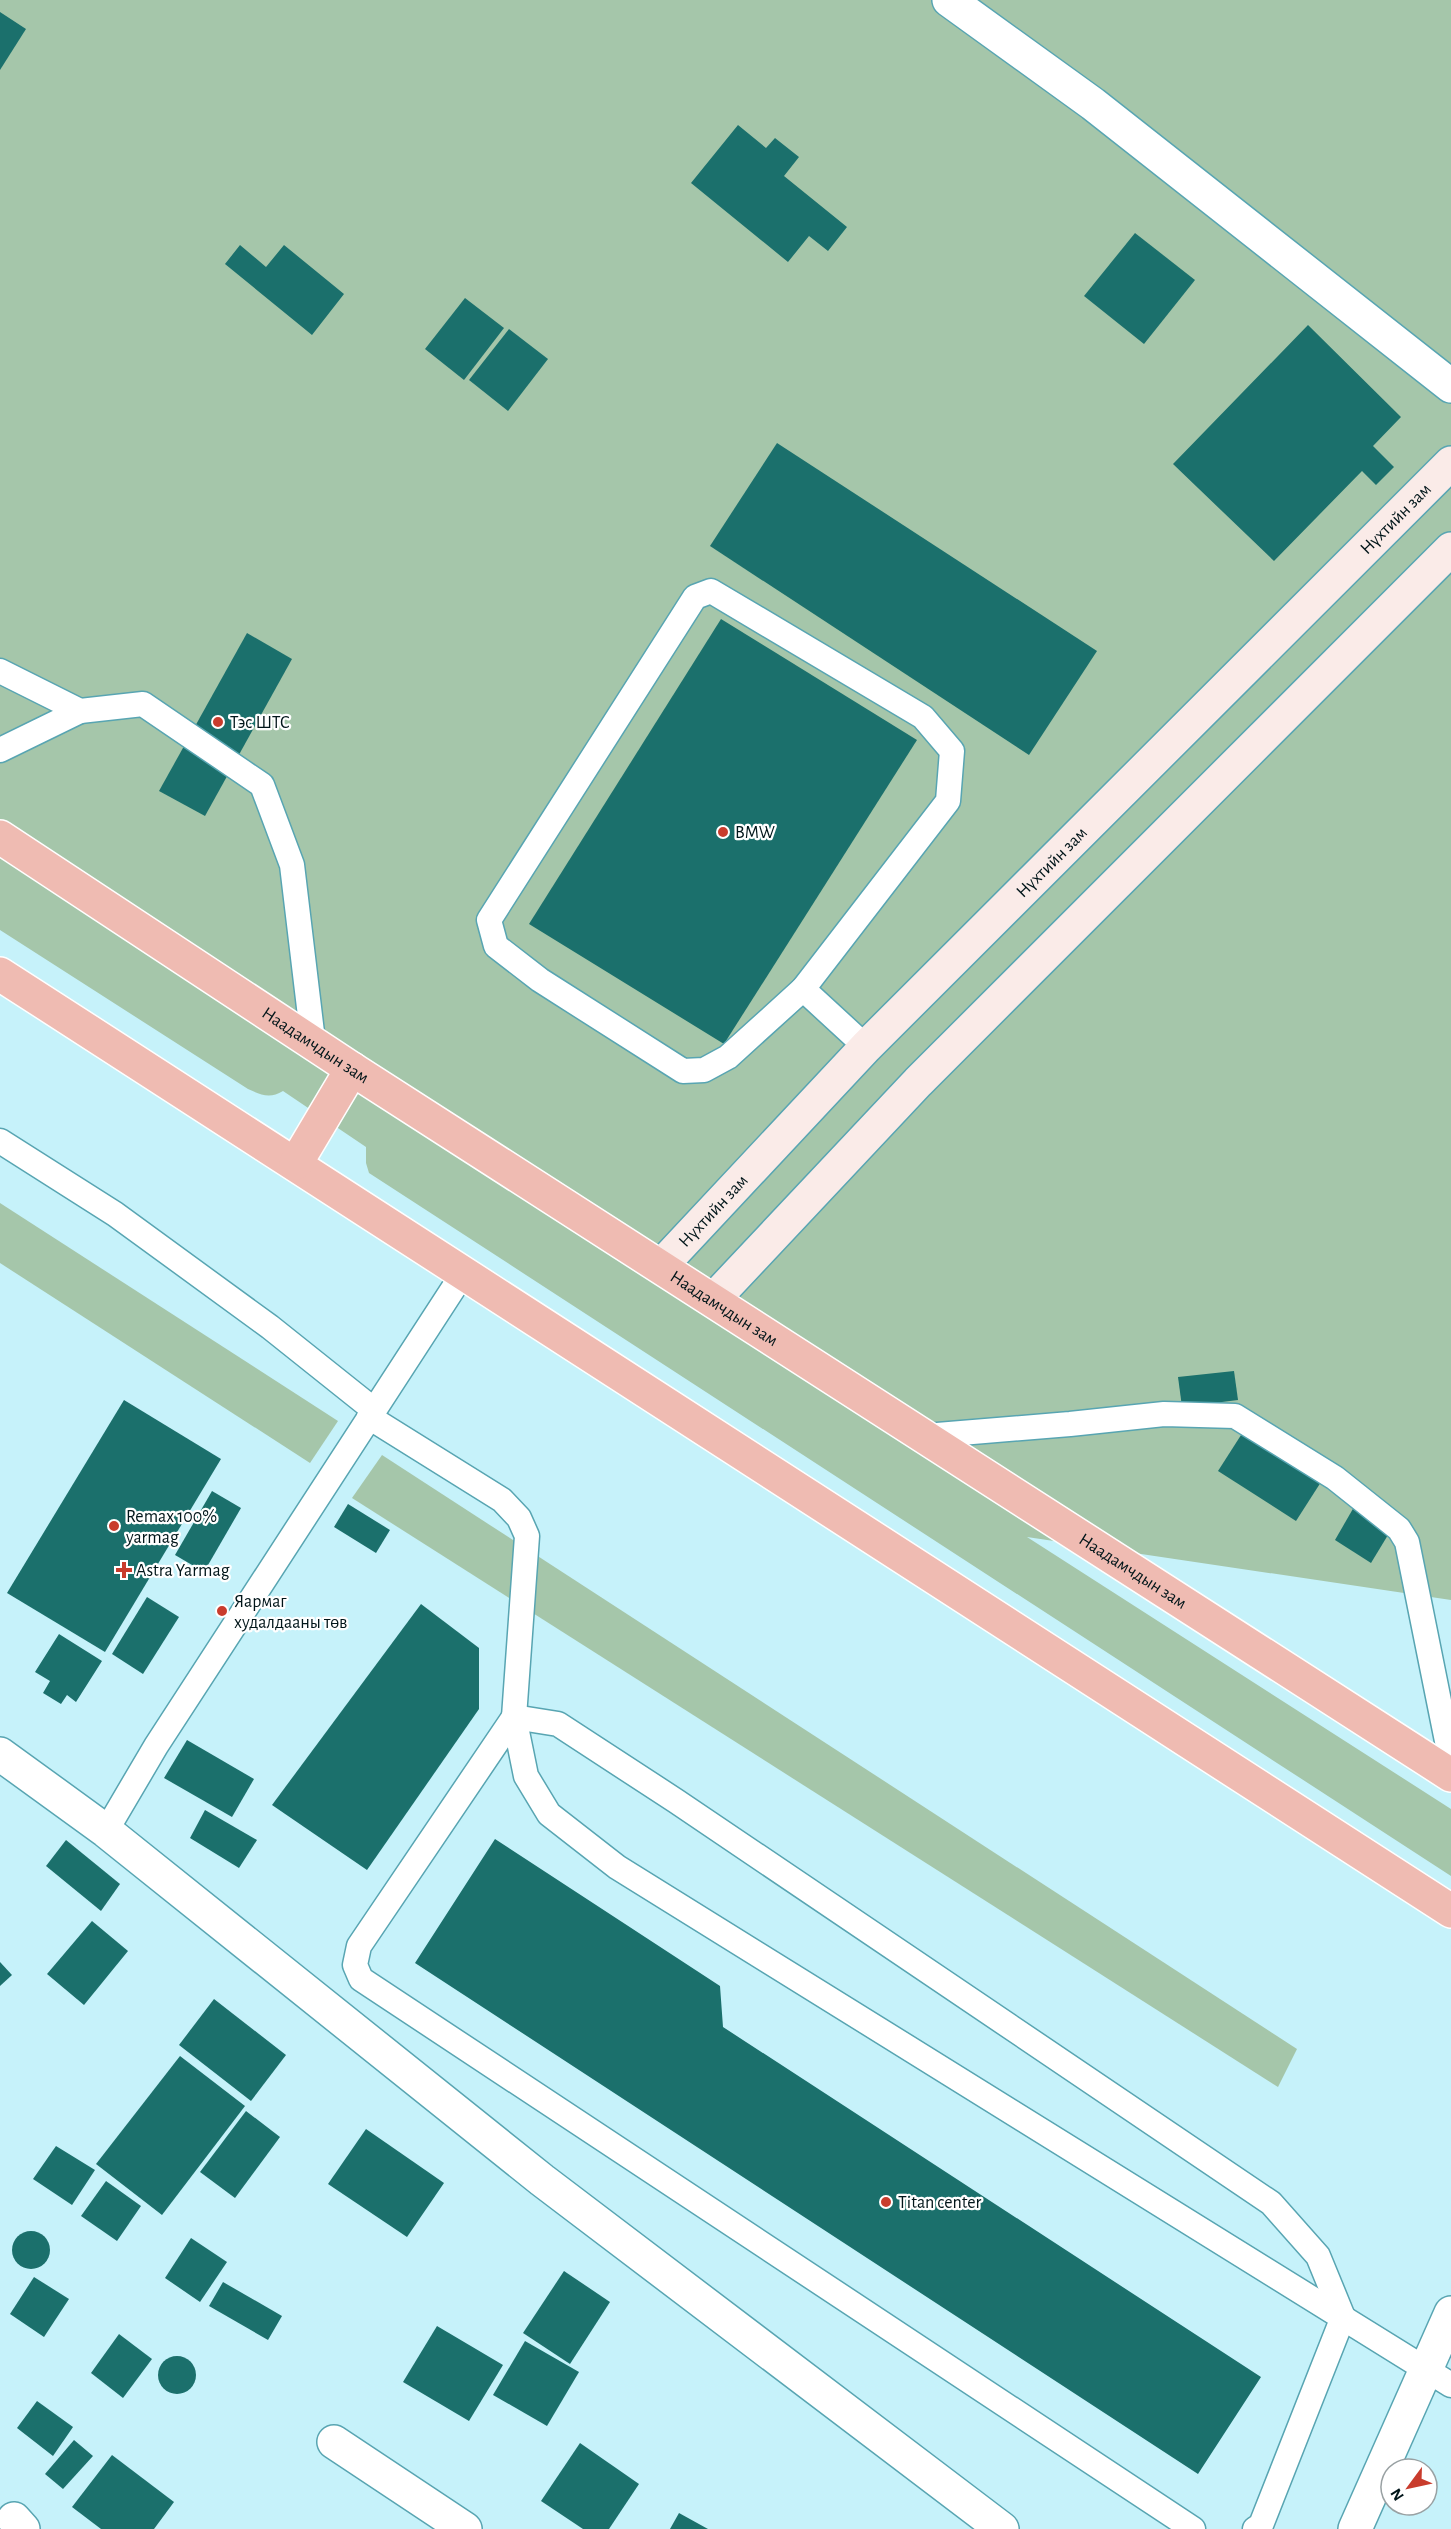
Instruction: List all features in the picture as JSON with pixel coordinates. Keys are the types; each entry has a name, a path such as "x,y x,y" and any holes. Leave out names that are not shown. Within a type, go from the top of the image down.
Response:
{"highway":[{"name":"Наадамчдын зам","path":"0,837 352,1069 1451,1775"},
{"path":"0,974 296,1163 1451,1911"},
{"path":"296,1163 352,1069"}],"main road":[{"name":"Нүхтийн зам","path":"661,1266 866,1047 1451,463"},
{"path":"713,1300 918,1082 1451,549"}],"street":[{"path":"950,0 1092,105 1451,386"},
{"path":"0,1754 106,1832 542,2180 1002,2529"},
{"path":"1355,2529 1439,2377 1451,2313"},
{"path":"334,2442 465,2529"}],"lane":[{"path":"711,591 923,717 952,751 948,801 803,989 728,1057 704,1070 683,1071 540,980 496,946 489,920 695,597 711,591"},
{"path":"0,671 80,711"},
{"path":"0,750 80,711 143,704 262,785 292,865 312,1041"},
{"path":"803,989 866,1047"},
{"path":"0,1141 115,1214 270,1327 372,1413 502,1500 519,1518 527,1536 514,1717 526,1776 549,1814 617,1867 1439,2377"},
{"path":"106,1832 156,1746 464,1272"},
{"path":"925,1436 1164,1414 1235,1416 1335,1478 1399,1529 1407,1542 1451,1761"},
{"path":"514,1717 558,1724 686,1807 1271,2203 1318,2256 1343,2317 1261,2525 1255,2529"},
{"path":"514,1717 359,1946 355,1965 362,1979 1193,2529"}],"green space":[{"path":"0,0 1451,0 1451,1600 1027,1537 1451,1809 1451,1876 369,1173 366,1163 366,1147 283,1091 274,1095 265,1095 248,1089 0,930"},
{"path":"0,1203 338,1421 310,1463 0,1263"},
{"path":"382,1455 1297,2049 1278,2087 352,1498"}],"building":[{"path":"0,12 26,29 0,70"},
{"path":"738,125 766,148 775,138 799,157 784,176 847,227 828,251 809,236 788,262 691,183"},
{"path":"1135,233 1195,280 1144,344 1084,296"},
{"path":"240,245 266,267 284,245 344,294 312,335 225,264"},
{"path":"465,298 504,328 464,380 425,349"},
{"path":"1308,325 1401,417 1373,446 1394,467 1376,485 1362,471 1274,561 1173,464"},
{"path":"509,329 548,359 508,411 469,380"},
{"path":"777,443 1097,651 1029,755 710,546"},
{"name":"BMW","path":"721,619 917,740 724,1044 529,924"},
{"path":"247,633 292,659 205,816 159,791"},
{"path":"1234,1371 1238,1400 1182,1407 1178,1377"},
{"name":"Remax 100% yarmag","path":"124,1400 221,1459 105,1652 7,1593"},
{"path":"1243,1432 1321,1482 1296,1521 1218,1471"},
{"path":"212,1491 241,1508 204,1572 175,1555"},
{"path":"348,1504 390,1530 376,1553 334,1527"},
{"path":"1354,1507 1391,1530 1371,1563 1335,1540"},
{"path":"147,1597 179,1617 143,1674 112,1654"},
{"path":"421,1604 479,1648 479,1709 367,1870 272,1805"},
{"path":"59,1634 102,1661 76,1702 67,1695 61,1704 43,1693 50,1681 35,1672"},
{"path":"187,1740 254,1779 232,1817 164,1778"},
{"path":"205,1810 257,1840 239,1868 190,1838"},
{"name":"Titan center","path":"495,1839 720,1986 723,2027 1261,2377 1198,2474 415,1963"},
{"path":"66,1840 120,1884 101,1911 46,1866"},
{"path":"92,1921 128,1951 84,2005 47,1974"},
{"path":"0,1962 12,1975 0,1986"},
{"path":"214,1999 286,2055 251,2101 179,2045"},
{"path":"180,2056 245,2106 162,2215 96,2164"},
{"path":"246,2111 280,2137 235,2198 200,2172"},
{"path":"366,2129 444,2183 407,2237 328,2184"},
{"path":"56,2146 95,2170 72,2205 33,2179"},
{"path":"106,2181 141,2206 117,2241 81,2216"},
{"path":"31,2231 44,2237 50,2250 44,2263 31,2269 18,2263 12,2250 18,2237"},
{"path":"191,2238 227,2262 200,2302 165,2278"},
{"path":"564,2271 610,2302 570,2364 523,2333"},
{"path":"34,2277 69,2299 44,2337 10,2314"},
{"path":"223,2282 282,2316 268,2340 209,2306"},
{"path":"437,2326 503,2365 469,2421 403,2382"},
{"path":"119,2334 152,2359 123,2398 91,2373"},
{"path":"525,2341 579,2372 547,2426 493,2395"},
{"path":"177,2356 190,2362 196,2375 190,2388 177,2394 164,2388 158,2375 164,2362"},
{"path":"37,2401 73,2427 53,2456 17,2428"},
{"path":"74,2440 93,2456 63,2489 45,2474"},
{"path":"580,2443 639,2484 609,2529 583,2529 541,2501"},
{"path":"112,2455 174,2502 154,2529 101,2529 72,2507"},
{"path":"679,2513 708,2529 670,2529"}],"place":[{"name":"Тэс ШТС","path":"218,722"},
{"name":"BMW","path":"723,832"},
{"name":"Remax 100% yarmag","path":"114,1526"},
{"name":"Astra Yarmag","path":"124,1570"},
{"name":"Яармаг худалдааны төв","path":"222,1611"},
{"name":"Titan center","path":"886,2202"}]}
